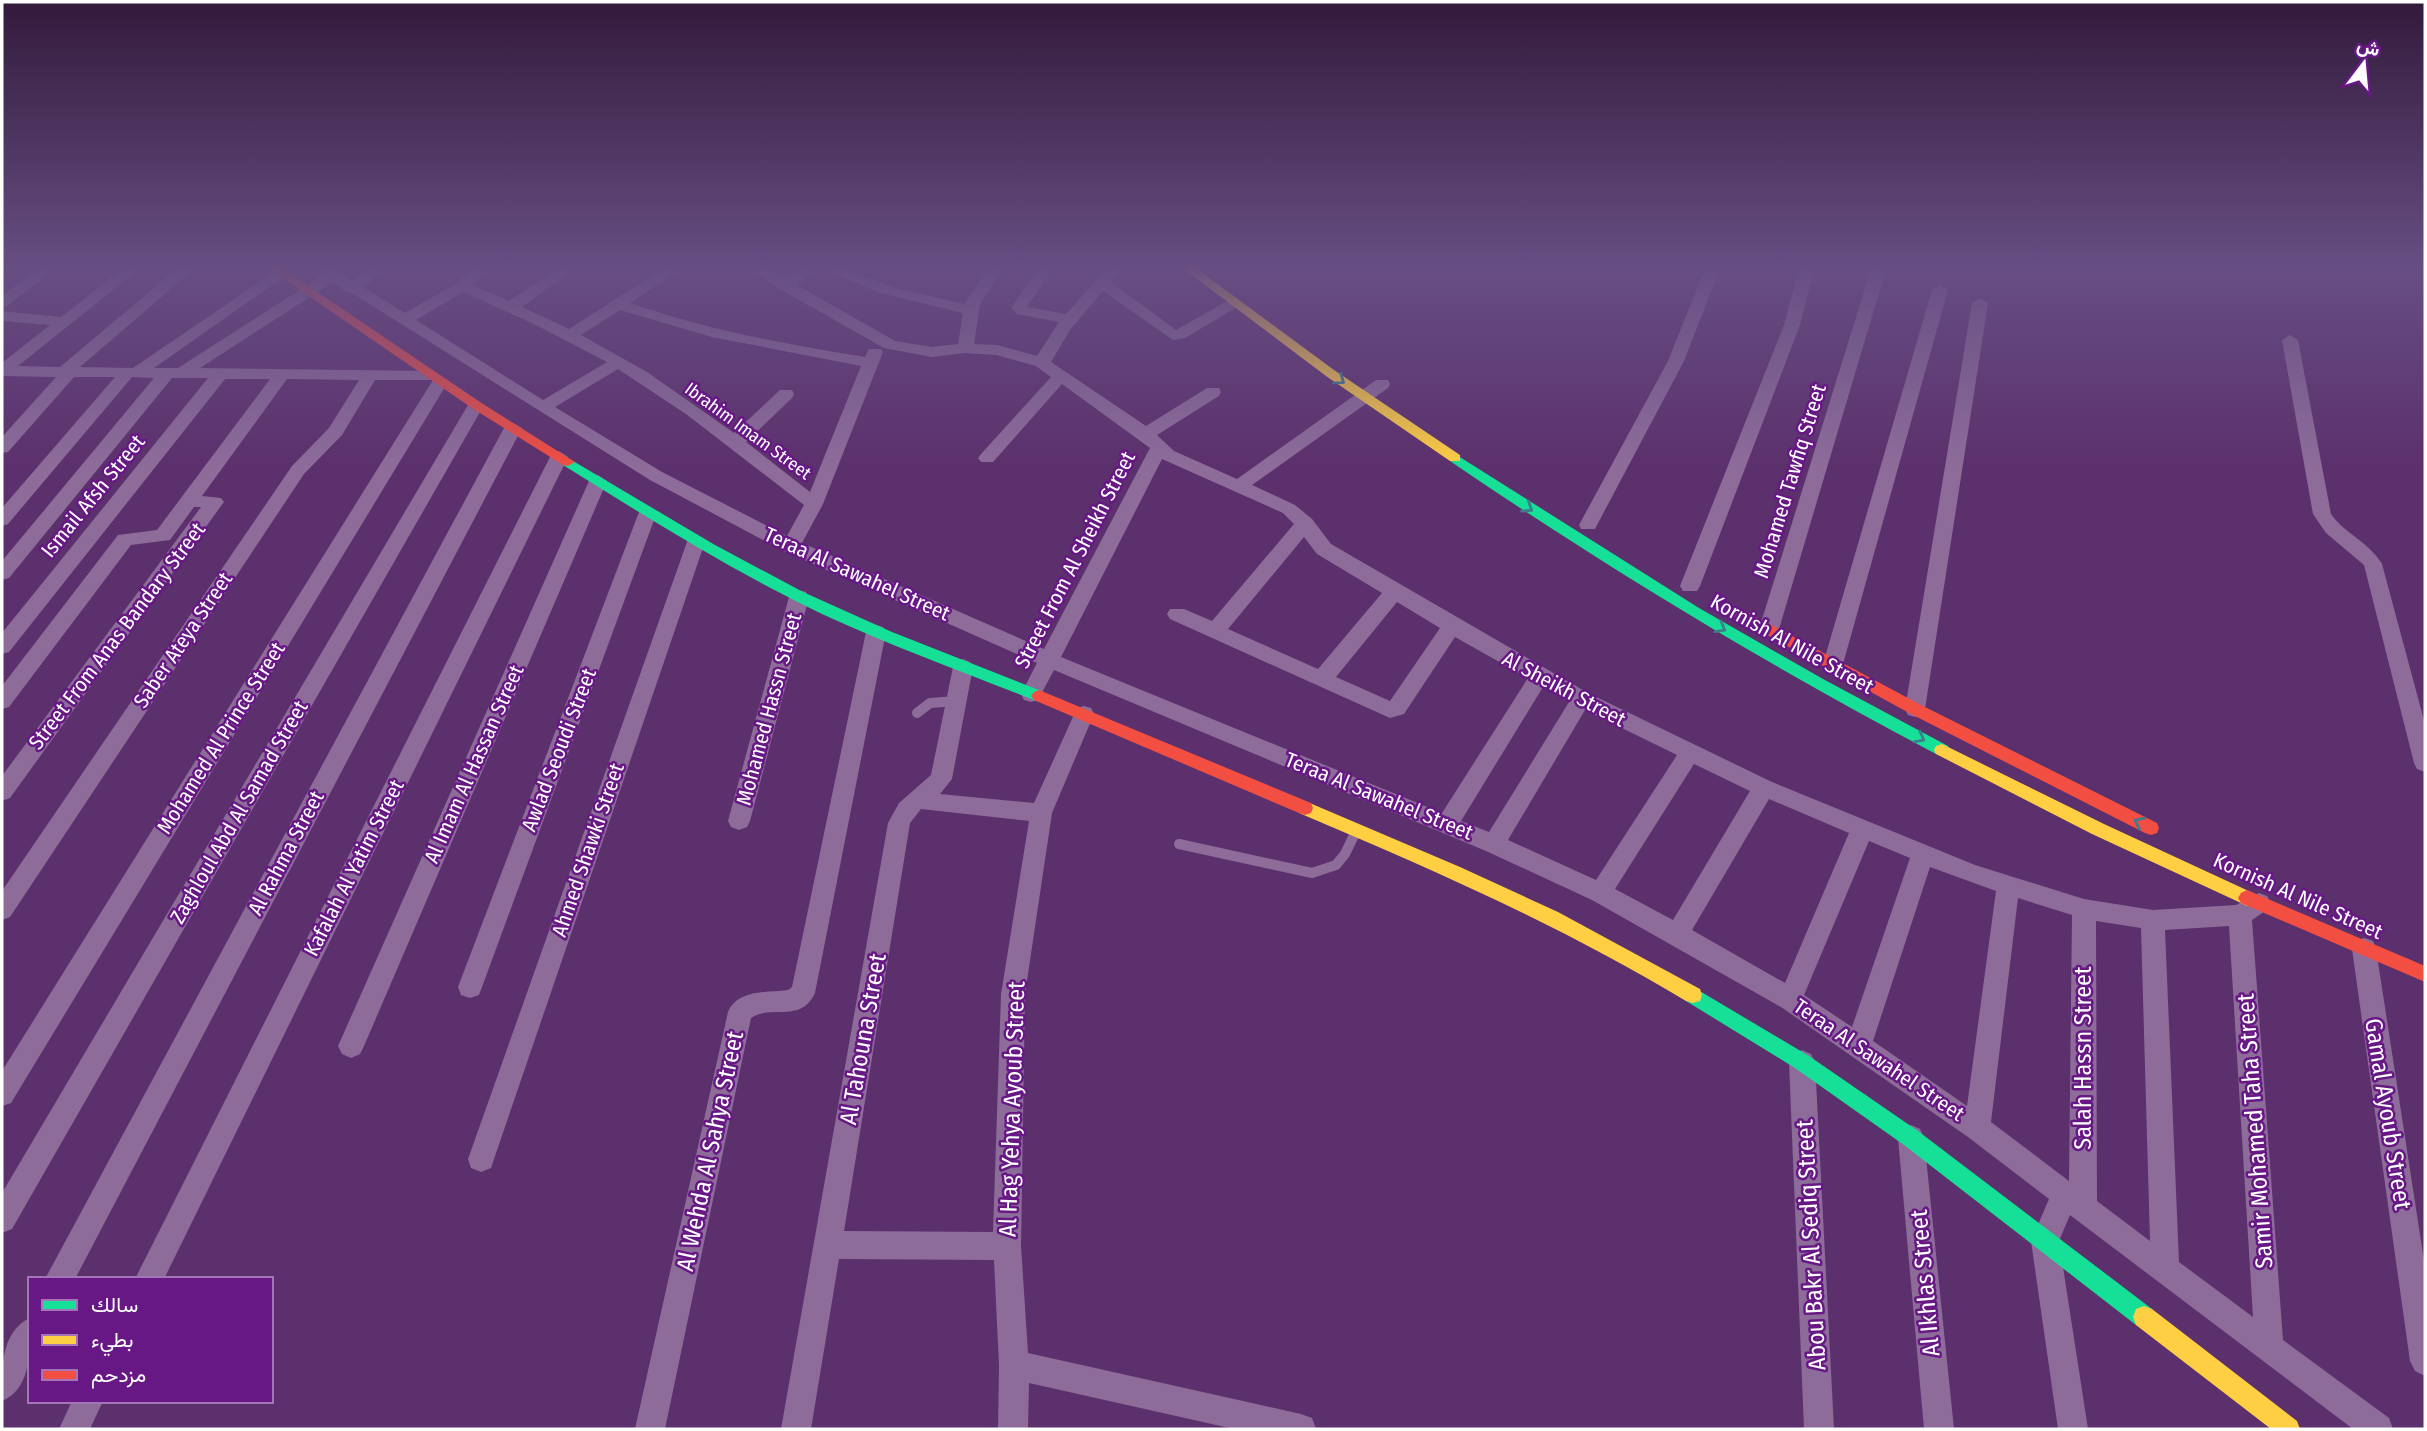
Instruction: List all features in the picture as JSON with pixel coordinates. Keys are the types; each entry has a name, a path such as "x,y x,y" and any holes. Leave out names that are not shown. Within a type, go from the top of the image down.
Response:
{"main road":[{"name":"Teraa Al Sawahel Street","path":"369,333 435,379 696,542 799,597 876,632 1084,714 1356,829 1541,910 1630,956 1802,1062 1911,1138 2289,1429"},
{"name":"Kornish Al Nile Street","path":"1275,333 1364,397 1578,541 1750,645 2040,802 2164,846"},
{"name":"Kornish Al Nile Street","path":"1724,604 1915,709 2037,772 2164,846 2250,909 2364,949 2425,974"}],"street":[{"path":"2,371 50,333"},
{"path":"2,448 66,372 112,333"},
{"path":"2,520 131,373 187,333"},
{"path":"2,573 175,373 241,333"},
{"name":"Teraa Al Sawahel Street","path":"422,333 656,476 791,546 1049,660 1494,844 1600,893 1677,934 1790,999 1859,1044 2165,1266 2378,1429"},
{"name":"Ibrahim Imam Street","path":"565,333 618,362 735,442 814,505"},
{"path":"570,335 573,333"},
{"path":"705,333 765,346 872,363"},
{"name":"Al Sheikh Street","path":"866,333 878,340 925,352 965,348 1011,353 1042,363 1153,440 1180,462 1289,509 1324,549 1539,677 1689,754 1862,830 2008,886 2084,909 2153,920 2250,909"},
{"path":"965,348 967,333"},
{"path":"1042,363 1062,333"},
{"path":"1588,525 1676,361 1687,333"},
{"path":"1690,586 1789,333"},
{"name":"Mohamed Tawfiq Street","path":"1769,629 1860,333"},
{"path":"1833,664 1928,333"},
{"path":"1915,709 1975,333"},
{"path":"791,546 814,505 872,363 878,340"},
{"path":"2290,340 2322,514 2326,523 2362,550 2373,564 2425,762"},
{"path":"543,407 618,362"},
{"path":"2,371 370,375 435,379"},
{"name":"Ismail Afsh Street","path":"2,647 220,374"},
{"path":"2,701 125,539 162,537 282,374"},
{"name":"Saber Ateya Street","path":"4,904 298,470 336,431 370,375"},
{"path":"987,458 1062,375"},
{"name":"Mohamed Al Prince Street","path":"2,1094 435,379"},
{"path":"1237,487 1382,384"},
{"path":"1153,440 1213,392"},
{"path":"735,442 786,394"},
{"name":"Zaghloul Abd Al Samad Street","path":"2,1219 476,405"},
{"name":"Al Rahma Street","path":"60,1277 513,428"},
{"name":"Street From Al Sheikh Street","path":"1031,694 1153,440"},
{"name":"Kafalah Al Yatim Street","path":"150,1277 559,457"},
{"name":"Al Imam Al Hassan Street","path":"351,1046 598,481"},
{"name":"Street From Anas Bandary Street","path":"2,792 215,502 188,500"},
{"name":"Awlad Seoudi Street","path":"470,987 648,512"},
{"path":"1215,631 1304,523"},
{"name":"Ahmed Shawki Street","path":"481,1159 696,542"},
{"path":"1322,679 1395,591"},
{"name":"Mohamed Hassn Street","path":"739,821 799,597"},
{"path":"1177,614 1386,709 1394,710 1452,626"},
{"name":"Al Wehda Al Sahya Street","path":"650,1429 740,1012 753,1003 786,1003 796,1000 803,993 876,632"},
{"name":"Al Tahouna Street","path":"796,1429 899,823 904,810 931,791 941,779 963,667"},
{"path":"1447,824 1539,677"},
{"path":"1494,844 1581,699"},
{"name":"Al Hag Yehya Ayoub Street","path":"1013,1429 1014,1365 1007,1245 1013,993 1041,813 1084,714"},
{"path":"1600,893 1689,754"},
{"path":"1677,934 1764,788"},
{"path":"916,800 1041,813"},
{"path":"1790,999 1862,830"},
{"path":"1859,1044 1923,853"},
{"path":"1977,1128 2008,886"},
{"name":"Salah Hassn Street","path":"2074,1200 2084,909"},
{"name":"Samir Mohamed Taha Street","path":"2250,909 2269,1346"},
{"path":"2153,920 2165,1266"},
{"name":"Gamal Ayoub Street","path":"2364,949 2425,1362"},
{"name":"Abou Bakr Al Sediq Street","path":"1802,1062 1819,1429"},
{"name":"Al Ikhlas Street","path":"1911,1138 1939,1429"},
{"path":"2073,1429 2045,1241 2074,1200"},
{"path":"828,1245 1007,1245"},
{"path":"2,1386 28,1337"},
{"path":"1014,1365 1301,1429"},
{"path":"74,1429 87,1403"}],"lane":[{"path":"917,713 924,703 957,701"},
{"path":"1179,844 1312,873 1327,872 1338,866 1356,829"}],"traffic: fast":[{"path":"1455,458 1573,537 1694,612 1817,683 1942,750"},
{"path":"568,462 653,515 798,596 887,636 1039,696"},
{"path":"1693,995 1802,1062 1911,1138 2144,1317"}],"traffic: slow":[{"path":"1276,333 1455,458"},
{"path":"1942,750 2098,829 2247,898"},
{"path":"1305,808 1551,917 1693,995"},
{"path":"2144,1317 2289,1429"}],"traffic: jam":[{"path":"369,333 476,405 568,462"},
{"path":"1734,610 1915,709 2151,828"},
{"path":"1039,696 1305,808"},
{"path":"2247,898 2425,974"}]}
